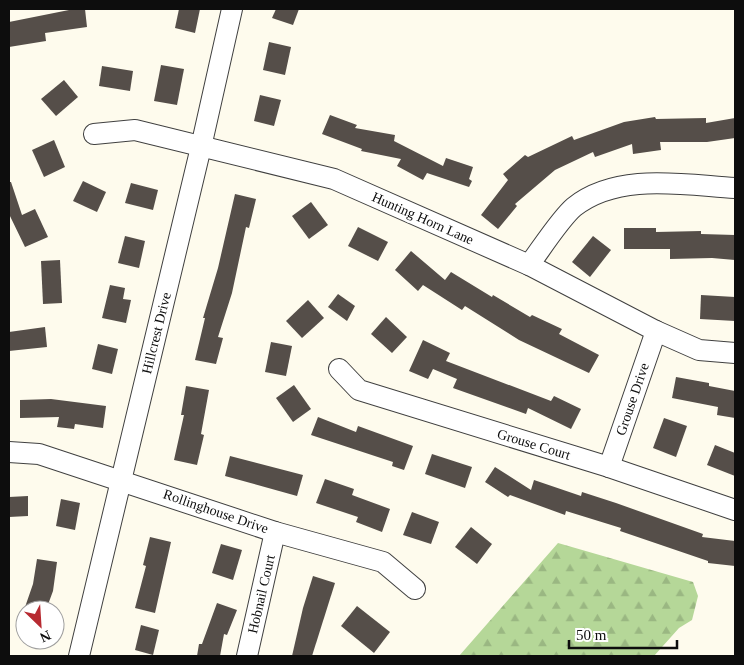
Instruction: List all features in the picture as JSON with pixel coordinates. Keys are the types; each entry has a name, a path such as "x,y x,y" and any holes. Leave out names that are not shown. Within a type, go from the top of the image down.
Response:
{"street":[{"name":"Hillcrest Drive","path":"79,656 201,147 232,9"},
{"name":"Hunting Horn Lane","path":"94,134 135,130 334,179 529,265 656,331 699,350 735,353"},
{"path":"529,265 574,208 600,192 645,183 735,188"},
{"name":"Grouse Drive","path":"609,467 656,331"},
{"name":"Grouse Court","path":"340,369 359,390 609,467 735,510"},
{"name":"Rollinghouse Drive","path":"9,452 39,454 121,479 275,532 383,562 415,589"},
{"name":"Hobnail Court","path":"247,656 275,532"}],"green space":[{"path":"558,543 693,582 698,596 692,620 679,628 654,656 459,656"}],"building":[{"path":"74,9 85,9 87,27 45,33 46,41 9,47 9,22"},
{"path":"179,9 200,9 195,33 175,28"},
{"path":"276,9 299,9 293,25 272,18"},
{"path":"269,42 291,47 285,75 263,70"},
{"path":"161,65 184,69 177,105 154,101"},
{"path":"102,66 133,71 130,91 99,86"},
{"path":"64,80 78,97 56,116 41,99"},
{"path":"260,95 281,100 274,126 254,121"},
{"path":"330,115 357,125 355,128 395,135 394,141 443,166 446,158 473,167 469,179 472,181 469,187 427,173 423,180 397,166 401,159 361,151 362,149 322,134"},
{"path":"655,117 656,119 706,118 706,123 735,118 735,138 707,142 660,142 661,150 633,154 632,144 595,157 593,152 555,170 515,204 517,206 498,229 481,215 508,180 503,174 525,155 528,157 572,136 574,140 624,122"},
{"path":"54,140 65,167 44,177 32,150"},
{"path":"83,181 106,192 97,212 73,201"},
{"path":"9,182 11,182 22,215 35,209 48,237 25,247 9,214"},
{"path":"131,183 158,190 153,210 125,203"},
{"path":"235,194 256,199 249,228 246,227 232,293 218,337 223,338 216,364 195,360 205,318 203,318 218,268"},
{"path":"311,202 328,225 309,239 292,216"},
{"path":"358,227 388,242 378,261 348,246"},
{"path":"624,228 656,228 656,232 701,231 701,234 735,235 735,260 712,258 670,259 670,249 624,249"},
{"path":"125,236 145,241 139,268 118,263"},
{"path":"593,236 611,250 590,277 572,262"},
{"path":"411,251 445,280 451,272 530,317 532,315 562,329 559,334 599,355 589,373 519,340 465,306 462,310 423,285 418,291 395,270"},
{"path":"60,260 62,303 43,304 41,261"},
{"path":"110,285 125,288 123,299 131,300 126,323 102,318"},
{"path":"338,294 355,306 347,321 328,307"},
{"path":"701,295 735,297 735,321 700,319"},
{"path":"308,300 324,318 302,338 286,321"},
{"path":"386,317 407,337 392,353 371,334"},
{"path":"45,327 47,347 9,351 9,332"},
{"path":"423,340 450,353 446,361 551,401 554,396 581,409 571,429 528,408 526,414 453,388 457,379 433,369 428,379 409,371"},
{"path":"271,342 292,346 286,376 265,372"},
{"path":"98,344 118,349 112,374 92,369"},
{"path":"676,377 709,383 709,386 735,391 735,418 717,415 718,407 672,398"},
{"path":"294,385 311,409 293,422 276,398"},
{"path":"186,386 209,390 201,434 204,435 197,465 174,460 184,415 181,415"},
{"path":"51,399 106,406 103,428 75,424 74,429 57,427 59,417 20,418 20,400"},
{"path":"318,417 356,432 358,426 413,446 404,470 392,466 393,462 311,435"},
{"path":"664,418 687,426 676,457 653,448"},
{"path":"715,445 735,453 735,476 707,465"},
{"path":"432,454 472,467 465,488 425,474"},
{"path":"230,456 303,475 297,496 225,476"},
{"path":"495,467 531,490 534,480 581,496 582,492 703,534 702,537 735,541 735,566 708,563 708,561 620,531 621,528 566,511 565,515 510,495 508,497 485,482"},
{"path":"325,479 354,489 352,495 390,509 382,532 356,522 358,517 316,503"},
{"path":"28,496 28,516 9,517 9,497"},
{"path":"61,499 80,503 75,530 56,526"},
{"path":"412,512 439,522 431,544 403,535"},
{"path":"471,527 492,544 477,564 455,547"},
{"path":"150,537 171,542 155,613 135,608 146,566 143,565"},
{"path":"221,544 242,550 233,580 212,573"},
{"path":"37,559 57,562 53,591 50,600 27,600 33,584"},
{"path":"313,576 335,583 312,656 292,656 303,608"},
{"path":"217,603 237,610 227,635 224,634 220,656 197,656 199,644 202,644"},
{"path":"357,606 390,632 374,653 341,626"},
{"path":"141,625 159,630 153,655 135,650"}]}
